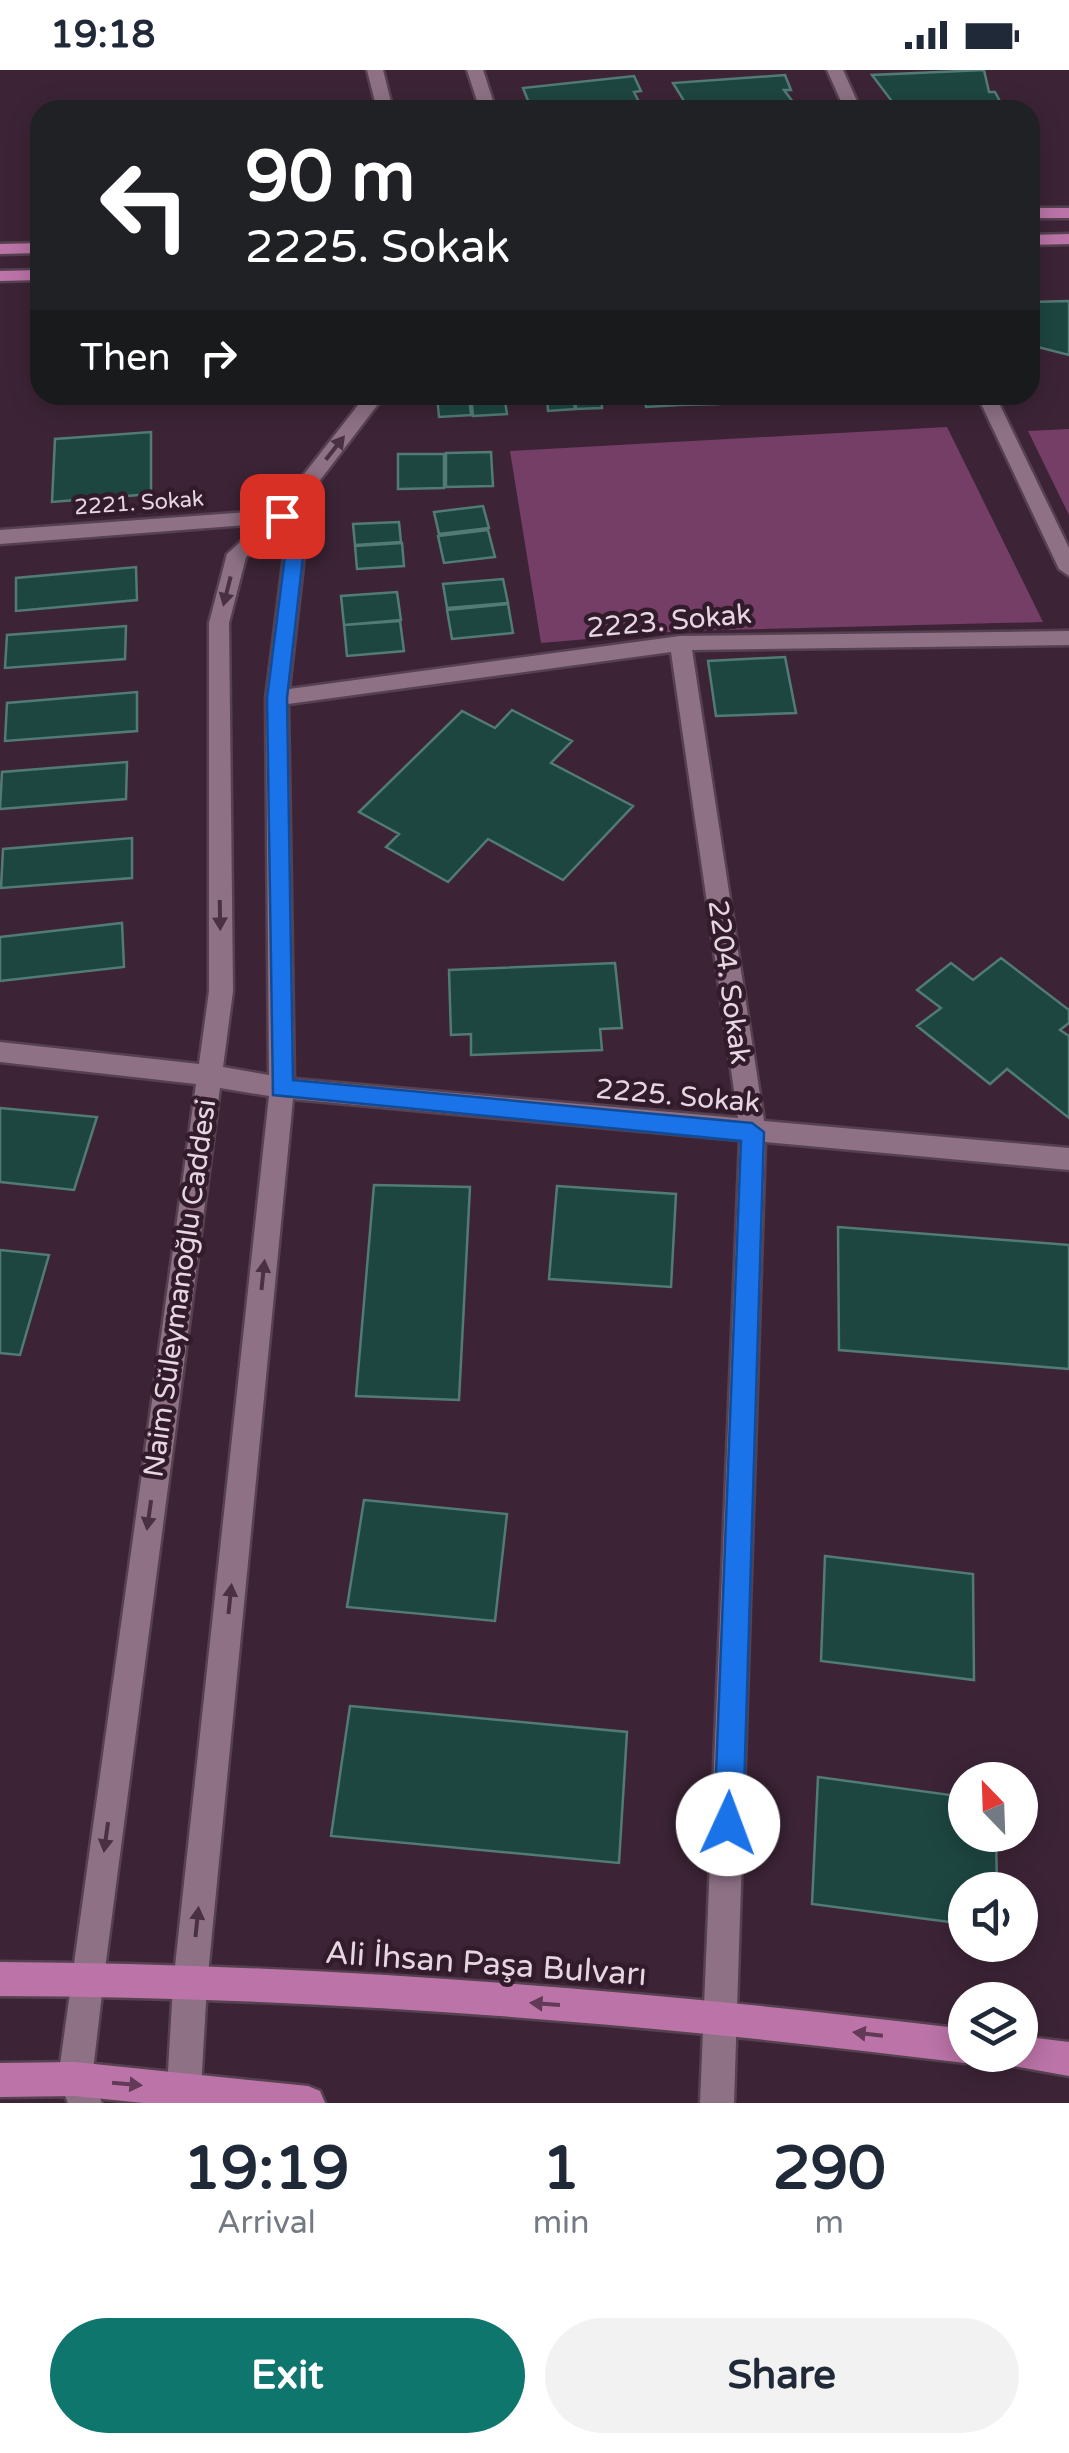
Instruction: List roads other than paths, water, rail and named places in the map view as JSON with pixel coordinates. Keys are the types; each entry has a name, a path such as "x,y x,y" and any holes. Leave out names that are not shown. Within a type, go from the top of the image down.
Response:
{"main road":[{"path":"1040,213 1069,212"},
{"path":"1040,239 1069,238"},
{"path":"0,249 30,248"},
{"path":"0,276 30,274"},
{"name":"Ali İhsan Paşa Bulvarı","path":"0,1979 191,1980 722,2016 948,2044"},
{"path":"1038,2055 1069,2059"},
{"path":"0,2080 80,2091 308,2103"}],"street":[{"path":"376,70 383,100"},
{"path":"474,70 484,100"},
{"path":"835,70 848,100"},
{"name":"Naim Süleymanoğlu Caddesi","path":"80,2091 87,1978 221,990 219,623 237,554 282,516 368,405"},
{"path":"991,405 1069,570"},
{"path":"182,2096 282,1088 277,698 295,548 282,516"},
{"name":"2221. Sokak","path":"0,538 282,516"},
{"name":"2223. Sokak","path":"277,698 680,643 1069,638"},
{"name":"2204. Sokak","path":"680,643 752,1132 717,2103"},
{"name":"2225. Sokak","path":"0,1052 207,1075 282,1088 1069,1159"}]}
